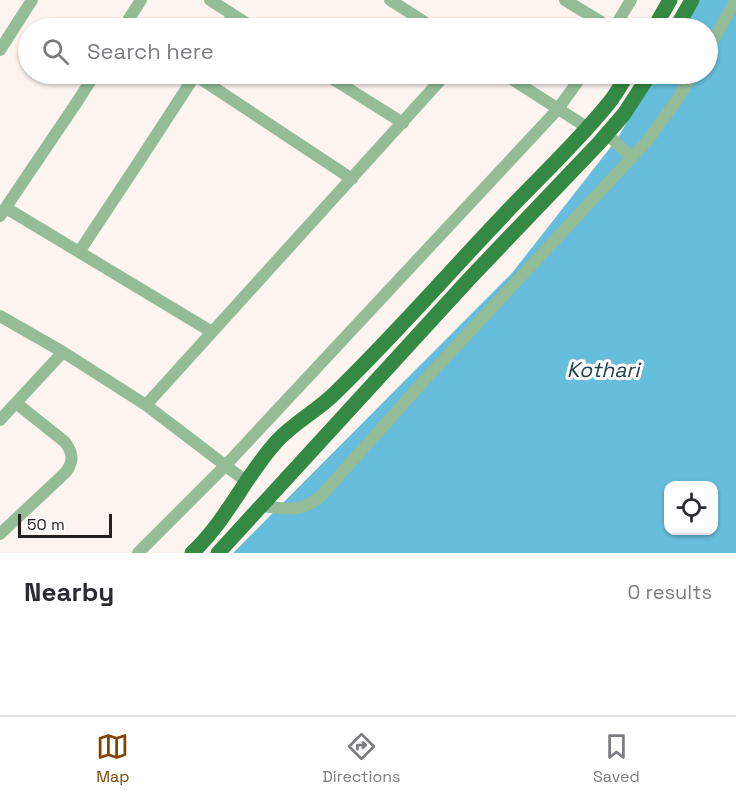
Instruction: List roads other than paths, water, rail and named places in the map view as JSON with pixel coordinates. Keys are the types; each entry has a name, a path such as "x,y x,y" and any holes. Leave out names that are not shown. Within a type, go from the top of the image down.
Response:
{"main road":[{"path":"660,18 670,0"},
{"path":"682,18 692,0"},
{"path":"192,553 206,540 223,518 276,442 292,426 312,413 369,359 588,128 621,84"},
{"path":"218,553 463,286 607,134 624,114 644,84"}],"street":[{"path":"20,18 32,0"},
{"path":"129,18 141,0"},
{"path":"210,0 238,18"},
{"path":"390,0 418,18"},
{"path":"565,0 596,18"},
{"path":"619,18 631,0"},
{"path":"718,32 736,0"},
{"path":"0,50 18,22"},
{"path":"89,84 3,212 79,252 212,332"},
{"path":"79,252 189,84"},
{"path":"210,84 352,179"},
{"path":"341,84 403,123"},
{"path":"146,405 437,84"},
{"path":"519,84 588,128"},
{"path":"138,553 225,466 558,109 576,84"},
{"path":"261,506 303,508 320,497 421,384 648,140 686,84"},
{"path":"607,134 632,158"},
{"path":"0,316 63,352 146,405 247,482"},
{"path":"0,420 63,352"},
{"path":"0,534 66,472 73,457 65,442 16,403"}],"water":[{"name":"Kothari","path":"697,0 736,0 736,553 233,553 512,273 617,139 649,84 718,84 718,18 687,18"}]}
